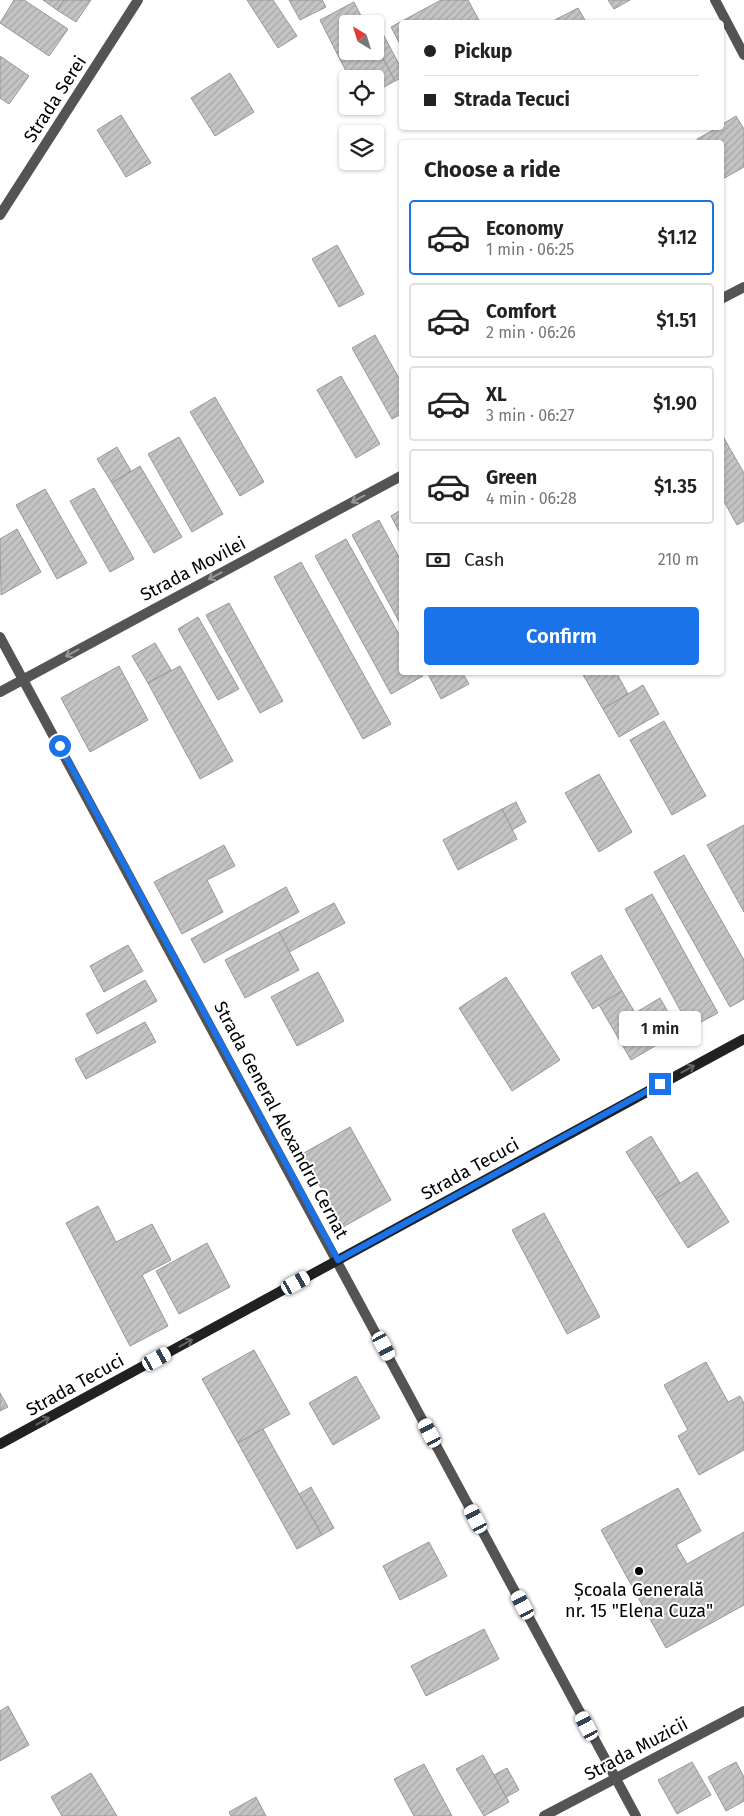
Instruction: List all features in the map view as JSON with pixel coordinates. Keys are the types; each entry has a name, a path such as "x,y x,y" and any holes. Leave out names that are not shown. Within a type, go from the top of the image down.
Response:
{"main road":[{"name":"Strada Tecuci","path":"0,1444 744,1038"}],"street":[{"name":"Strada Serei","path":"0,215 138,0"},
{"path":"715,0 744,55"},
{"path":"724,297 744,287"},
{"name":"Strada Movilei","path":"0,692 399,477"},
{"name":"Strada General Alexandru Cernat","path":"0,637 338,1260 636,1816"},
{"name":"Strada Muzicii","path":"544,1816 744,1711"}],"building":[{"path":"14,0 24,0 68,29 49,56 0,23"},
{"path":"43,0 64,0 57,10"},
{"path":"64,0 91,0 76,22 57,10"},
{"path":"247,0 273,0 297,36 278,48"},
{"path":"289,0 322,0 326,7 300,20"},
{"path":"441,0 468,0 479,20 404,20"},
{"path":"608,0 630,0 614,9"},
{"path":"354,2 360,15 339,15 339,57 320,20"},
{"path":"578,8 585,20 555,20"},
{"path":"399,23 399,42 391,27"},
{"path":"384,36 399,64 399,79 395,81 384,60"},
{"path":"0,56 29,76 9,104 0,98"},
{"path":"340,60 384,60 395,81 384,87 384,70 345,70"},
{"path":"230,73 254,112 215,136 191,98"},
{"path":"121,115 151,163 126,177 97,130"},
{"path":"736,116 744,129 744,167 724,178 724,140 697,139 713,130 724,130 724,123"},
{"path":"337,245 364,294 339,307 312,259"},
{"path":"375,335 399,378 399,415 392,419 352,348"},
{"path":"341,376 380,444 356,458 317,390"},
{"path":"215,397 264,482 240,496 190,412"},
{"path":"179,437 223,514 192,532 148,454"},
{"path":"724,438 744,473 744,521 737,525 724,501"},
{"path":"117,447 131,471 112,483 97,459"},
{"path":"140,466 182,537 154,553 112,483"},
{"path":"94,488 134,559 110,572 70,501"},
{"path":"45,489 87,563 57,579 16,505"},
{"path":"399,511 399,531 391,516"},
{"path":"379,520 399,557 399,621 352,535"},
{"path":"17,529 41,572 1,595 0,539"},
{"path":"346,539 399,634 399,675 423,676 391,694 315,556"},
{"path":"301,562 391,724 363,739 274,577"},
{"path":"229,603 283,701 260,713 206,615"},
{"path":"198,617 239,689 218,700 178,629"},
{"path":"155,643 171,670 148,683 132,656"},
{"path":"119,666 148,720 90,752 61,698"},
{"path":"180,666 233,761 200,779 148,683"},
{"path":"429,675 464,675 469,684 441,699"},
{"path":"583,675 618,675 628,694 603,709"},
{"path":"643,685 659,714 619,737 603,709"},
{"path":"664,721 706,796 672,815 630,740"},
{"path":"599,774 632,832 599,852 565,793"},
{"path":"516,802 526,822 512,830 502,809"},
{"path":"502,809 517,839 458,870 443,840"},
{"path":"744,825 744,912 707,845"},
{"path":"224,845 235,866 207,880 223,912 182,934 154,882"},
{"path":"684,855 744,960 744,999 730,1007 654,872"},
{"path":"286,887 299,912 204,963 191,939"},
{"path":"652,894 718,1013 690,1028 625,909"},
{"path":"334,903 345,923 289,952 279,932"},
{"path":"279,932 299,970 245,998 225,960"},
{"path":"128,945 143,971 104,992 90,966"},
{"path":"601,955 622,991 593,1009 571,973"},
{"path":"318,972 344,1021 297,1046 271,997"},
{"path":"506,977 560,1060 512,1091 459,1008"},
{"path":"145,980 157,1001 97,1034 86,1014"},
{"path":"622,991 655,1046 631,1060 599,1005"},
{"path":"660,998 679,1031 655,1046 635,1013"},
{"path":"145,1022 156,1042 86,1079 75,1059"},
{"path":"350,1127 391,1200 343,1227 302,1154"},
{"path":"651,1136 680,1183 656,1199 626,1152"},
{"path":"697,1172 729,1222 688,1248 656,1199"},
{"path":"98,1206 116,1242 152,1224 171,1260 142,1275 168,1326 130,1346 66,1223"},
{"path":"544,1213 600,1317 567,1334 512,1230"},
{"path":"207,1243 230,1287 179,1314 156,1271"},
{"path":"254,1350 290,1414 238,1443 202,1379"},
{"path":"706,1362 728,1402 740,1396 744,1403 744,1450 699,1475 678,1436 688,1430 664,1385"},
{"path":"356,1376 380,1418 333,1445 309,1403"},
{"path":"0,1393 8,1407 0,1411"},
{"path":"263,1429 322,1535 297,1549 238,1443"},
{"path":"311,1487 334,1528 322,1535 299,1494"},
{"path":"678,1488 701,1531 676,1545 687,1564 744,1532 744,1605 666,1648 601,1530"},
{"path":"429,1542 447,1576 400,1600 383,1566"},
{"path":"484,1629 499,1659 426,1696 411,1666"},
{"path":"8,1706 29,1745 0,1761 0,1711"},
{"path":"483,1755 509,1802 484,1816 456,1769"},
{"path":"692,1762 711,1795 677,1814 658,1780"},
{"path":"736,1762 744,1777 744,1801 726,1811 708,1777"},
{"path":"424,1764 452,1816 414,1816 394,1779"},
{"path":"507,1768 519,1790 506,1797 494,1775"},
{"path":"91,1773 117,1816 62,1816 51,1797"},
{"path":"256,1797 266,1816 231,1816 229,1812"}],"place":[{"name":"Școala Generală nr. 15 \"Elena Cuza\"","path":"639,1571"}],"route":[{"path":"60,746 338,1260 660,1084"}]}
